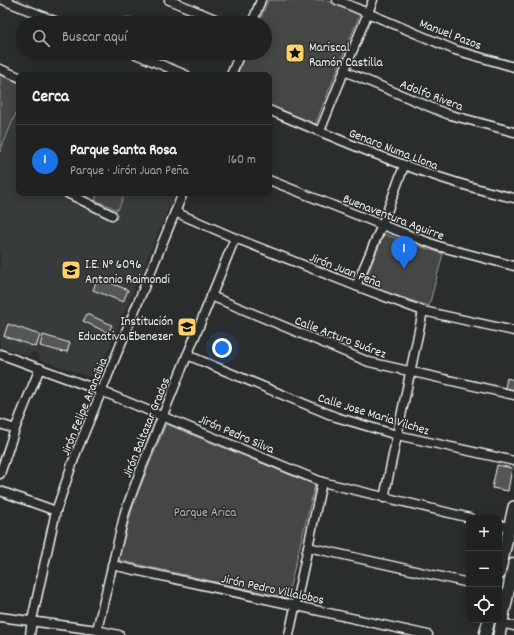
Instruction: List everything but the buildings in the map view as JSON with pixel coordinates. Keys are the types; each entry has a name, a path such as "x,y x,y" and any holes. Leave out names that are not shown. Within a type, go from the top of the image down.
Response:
{"main road":[{"path":"502,558 508,527 514,507"},
{"path":"502,619 513,570"},
{"path":"485,635 488,623"},
{"path":"499,635 501,623"}],"street":[{"path":"3,0 43,16"},
{"path":"24,8 27,0"},
{"path":"170,0 208,16"},
{"path":"255,16 261,0"},
{"name":"Manuel Pazos","path":"337,0 455,50 514,67"},
{"path":"320,131 373,0"},
{"path":"150,60 179,72"},
{"path":"232,72 237,60"},
{"path":"0,69 16,76"},
{"name":"Adolfo Rivera","path":"344,71 447,114 514,132"},
{"name":"Genaro Numa Llona","path":"272,111 404,166 514,198"},
{"path":"356,286 382,225 404,166"},
{"name":"Buenaventura Aguirre","path":"272,181 442,247 514,266"},
{"path":"73,196 112,215"},
{"name":"Jirón Felipe Arancibia","path":"30,635 56,511 76,453 182,196"},
{"name":"Jirón Juan Peña","path":"175,212 235,238 423,311 514,331"},
{"name":"Jirón Baltazar Grados","path":"97,630 125,512 162,415 235,238"},
{"name":"Calle Arturo Suárez","path":"211,296 369,362 514,395"},
{"path":"384,498 423,311"},
{"name":"Jirón Pedro Silva","path":"0,354 162,415 322,482 466,517"},
{"name":"Calle Jose Maria Vilchez","path":"187,355 336,416 397,435 514,461"},
{"path":"0,474 15,429 40,368"},
{"path":"0,424 15,429"},
{"path":"289,635 322,482"},
{"path":"0,491 56,511"},
{"path":"308,547 466,583"},
{"name":"Jirón Pedro Villalobos","path":"112,565 428,635"},
{"path":"0,617 32,620 97,630 118,635"},
{"path":"501,623 514,626"}],"shaded area":[{"name":"I.E. N° 6096 Antonio Raimondi","path":"16,115 16,196 174,196 96,379 40,360 38,354 32,352 29,356 0,347 0,155"}],"green space":[{"path":"268,0 325,0 360,14 315,125 272,107 272,72 238,72 243,60 272,60 272,16 262,16"},
{"path":"0,75 16,82 16,113 0,152"},
{"path":"97,196 124,196 118,210 95,200"},
{"path":"384,234 443,254 429,306 363,285"},
{"name":"Parque Arica","path":"166,424 315,485 287,598 118,560 135,499"}],"place":[{"name":"Mariscal Ramón Castilla","path":"295,53"},
{"name":"Parque Santa Rosa","path":"404,269"},
{"name":"I.E. N° 6096 Antonio Raimondi","path":"71,270"},
{"name":"Institución Educativa Ebenezer","path":"187,327"}]}
